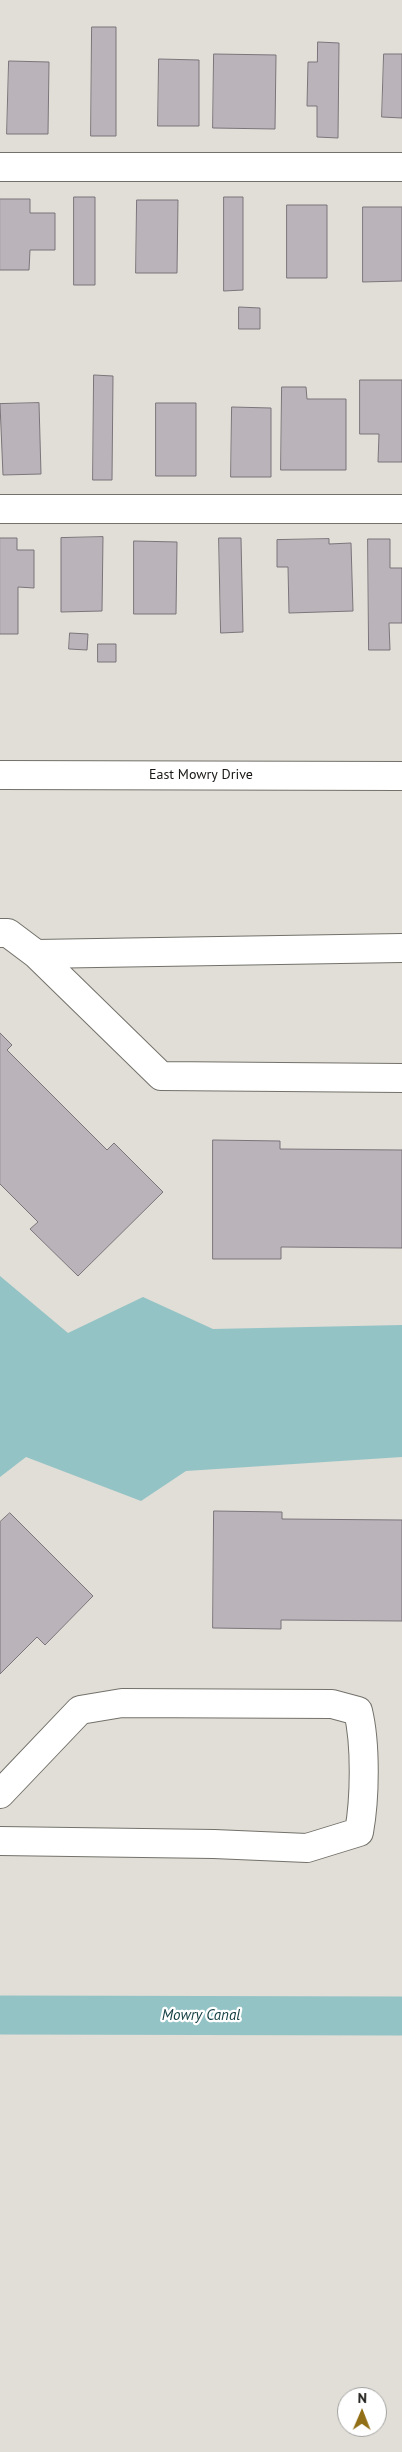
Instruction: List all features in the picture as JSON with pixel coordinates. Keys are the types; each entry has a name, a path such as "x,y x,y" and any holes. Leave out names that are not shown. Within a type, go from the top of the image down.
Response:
{"street":[{"path":"0,167 402,167"},
{"path":"0,509 402,508"},
{"name":"East Mowry Drive","path":"0,775 402,776"},
{"path":"0,933 8,933 36,954 161,1076 402,1078"},
{"path":"36,954 402,948"},
{"path":"0,1794 80,1710 122,1703 332,1704 358,1710 362,1726 363,1812 358,1832 307,1848 214,1844 0,1841"}],"water":[{"path":"0,1276 68,1333 143,1297 213,1329 402,1325 402,1457 186,1471 141,1501 26,1457 0,1477"}],"building":[{"path":"92,27 116,27 116,136 91,136"},
{"path":"318,42 339,43 338,138 317,137 317,106 307,106 308,62 317,62"},
{"path":"214,54 276,55 275,129 213,128"},
{"path":"384,54 402,54 402,118 382,117"},
{"path":"159,59 199,60 199,126 158,126"},
{"path":"9,61 49,62 48,134 7,134"},
{"path":"74,197 95,197 95,285 74,285"},
{"path":"224,197 243,197 243,290 224,291"},
{"path":"0,199 30,199 30,213 55,213 55,250 30,250 29,270 0,270"},
{"path":"137,200 178,200 177,273 136,273"},
{"path":"287,205 327,205 327,278 287,278"},
{"path":"363,207 402,207 402,281 363,282"},
{"path":"239,307 260,308 260,329 239,329"},
{"path":"94,375 113,376 112,480 93,480"},
{"path":"360,380 402,380 402,462 378,462 379,434 360,434"},
{"path":"282,387 306,387 307,399 346,399 346,470 281,470"},
{"path":"39,403 41,474 3,475 0,404"},
{"path":"156,403 196,403 196,476 156,476"},
{"path":"232,407 271,408 271,477 231,477"},
{"path":"103,537 102,611 61,612 61,538"},
{"path":"0,538 17,538 17,550 34,550 34,588 18,587 18,634 0,634"},
{"path":"219,538 241,538 243,632 221,633"},
{"path":"329,539 329,544 351,543 353,611 289,613 288,567 277,567 277,540"},
{"path":"368,539 390,539 390,568 402,568 402,623 389,623 390,650 369,650"},
{"path":"134,541 177,542 176,614 134,614"},
{"path":"70,633 88,634 87,650 69,649"},
{"path":"98,644 116,644 116,662 98,662"},
{"path":"0,1033 12,1045 7,1050 107,1150 114,1143 163,1192 78,1276 30,1229 38,1222 0,1184"},
{"path":"213,1140 280,1141 280,1149 402,1150 402,1248 281,1247 281,1259 213,1259"},
{"path":"214,1511 282,1512 282,1519 402,1520 402,1621 281,1620 281,1629 213,1628"},
{"path":"10,1513 93,1596 45,1645 37,1637 0,1674 0,1522"}],"waterway":[{"name":"Mowry Canal","path":"0,2015 402,2016"}]}
